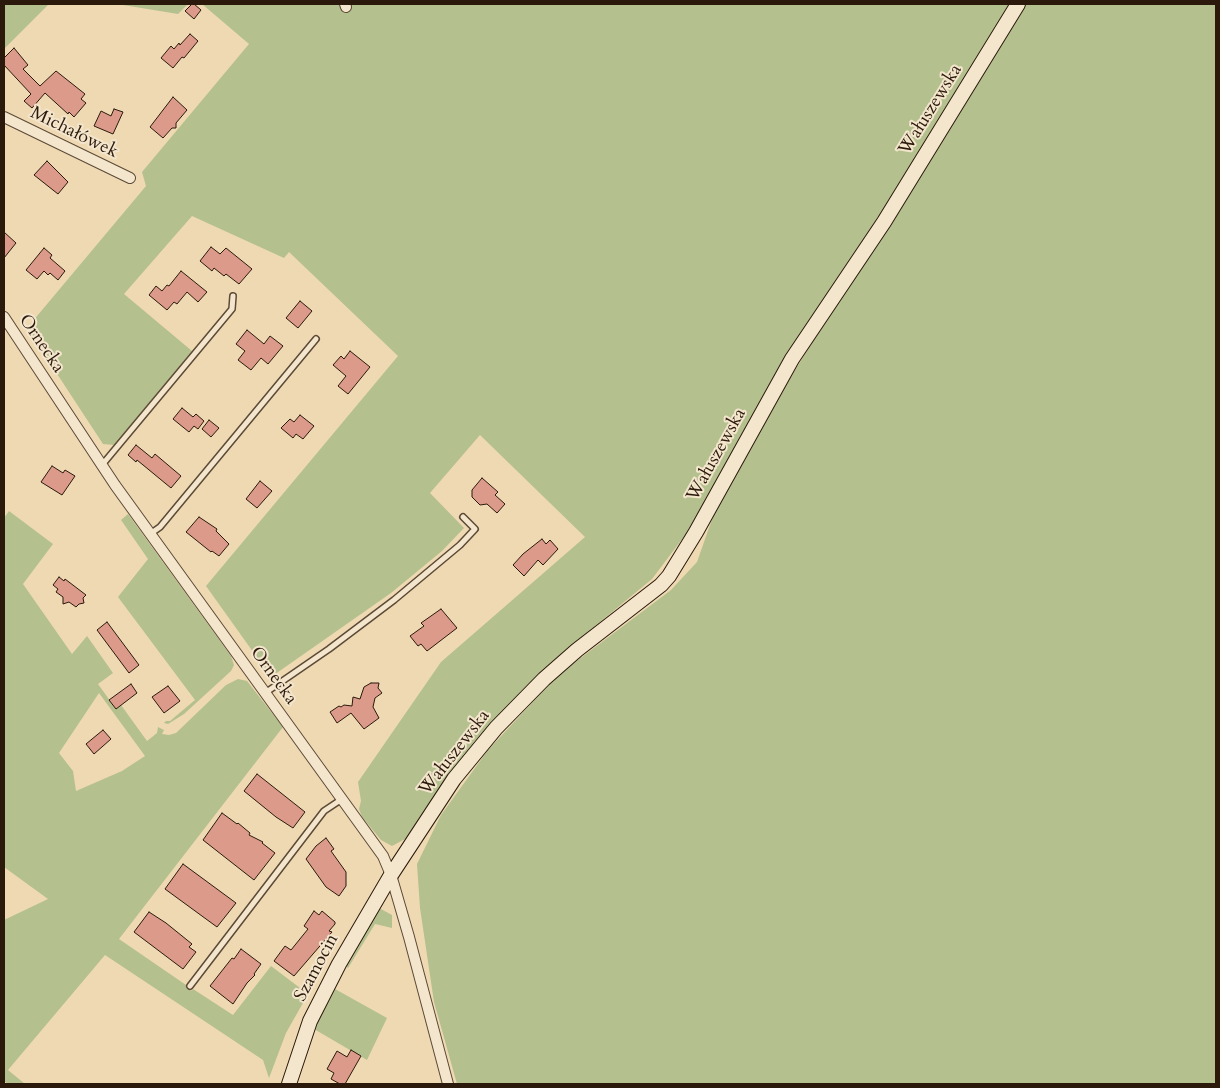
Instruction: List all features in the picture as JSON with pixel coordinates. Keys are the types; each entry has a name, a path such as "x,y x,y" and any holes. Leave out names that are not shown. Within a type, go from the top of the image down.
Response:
{"street":[{"name":"Wałuszewska","path":"391,875 454,779 496,728 544,679 661,585 669,576 696,532 792,358 884,222 1018,4"},
{"name":"Michałówek","path":"4,117 130,178"},
{"name":"Ornecka","path":"4,318 102,466 383,856 391,875 448,1084"},
{"name":"Szamocin","path":"289,1084 310,1020 339,964 391,875"}],"lane":[{"path":"102,466 232,309 233,296"},
{"path":"150,534 160,527 316,339"},
{"path":"265,693 329,649 394,600 460,545 475,529 463,517"},
{"path":"190,986 324,811 343,799"}],"green space":[{"path":"4,4 49,4 4,49"},
{"path":"117,4 188,4 178,14"},
{"path":"202,4 1010,4 883,211 790,349 692,526 652,579 583,636 509,704 475,741 419,818 407,838 392,846 381,840 362,817 359,809 361,801 358,782 441,662 585,537 480,435 430,493 464,528 442,551 391,593 271,677 206,586 398,356 289,252 284,258 192,216 124,294 192,351 114,445 103,444 27,328 146,186 142,172 249,44"},
{"path":"1023,4 1216,4 1216,1084 457,1084 434,1002 420,908 417,864 441,815 488,750 558,675 671,590 697,562 717,505 792,375"},
{"path":"9,511 53,544 23,584 72,654 87,636 113,673 98,684 116,709 121,705 147,741 157,733 158,727 164,730 162,734 176,733 226,685 238,679 247,681 283,727 119,939 186,985 191,991 193,989 233,1015 271,966 308,994 286,1033 269,1078 263,1060 105,955 8,1070 25,1084 8,1084 4,1081 4,920 48,899 4,867 4,518","holes":["99,693 145,756 122,771 76,791 73,771 59,753"]},
{"path":"128,514 231,656 234,665 231,671 184,714 168,724 164,723 170,721 195,700 118,597 148,559 121,520"},
{"path":"379,908 392,915 392,928 375,924 348,968 345,965"},
{"path":"335,989 387,1018 367,1060 314,1029"}],"building":[{"path":"192,4 201,10 194,19 185,11"},
{"path":"190,34 198,41 173,68 161,58 171,46 174,49"},
{"path":"14,48 28,65 23,69 40,86 56,71 85,94 81,99 86,103 74,117 69,112 68,114 45,93 32,108 24,101 31,94 4,65 4,58"},
{"path":"173,97 187,110 176,123 176,128 172,128 163,138 150,127"},
{"path":"114,109 123,112 113,134 94,126 101,111 111,116"},
{"path":"47,161 68,182 58,194 34,175"},
{"path":"4,232 16,243 4,258"},
{"path":"211,247 220,254 226,248 252,269 239,284 214,268 212,271 200,261"},
{"path":"44,248 52,255 50,258 65,271 58,280 50,273 48,275 44,271 37,279 26,270"},
{"path":"181,271 207,292 198,302 187,292 177,304 174,302 167,310 149,295 156,286 162,291 167,285 169,286"},
{"path":"300,301 312,311 298,328 286,318"},
{"path":"247,330 264,344 270,336 283,346 268,364 261,358 251,370 238,360 245,351 236,344"},
{"path":"350,351 370,367 348,394 338,386 346,376 333,365 341,356 344,359"},
{"path":"182,408 193,417 196,414 204,421 198,429 194,426 189,432 173,419"},
{"path":"300,415 314,426 303,439 296,434 293,438 281,428 290,419 294,422"},
{"path":"209,420 219,428 211,437 202,429"},
{"path":"136,445 152,458 155,454 181,476 171,488 137,460 136,462 128,455"},
{"path":"52,466 63,473 65,470 75,476 62,495 41,482"},
{"path":"482,478 498,492 495,495 505,504 497,513 487,504 480,505 472,497 472,490"},
{"path":"260,481 272,491 257,508 246,499"},
{"path":"199,517 217,529 216,531 229,544 219,556 186,532"},
{"path":"542,539 546,544 550,540 558,549 543,565 538,560 524,576 513,565 523,554"},
{"path":"59,577 64,581 65,579 86,595 83,598 84,603 76,607 69,602 63,604 63,597 56,592 58,589 53,585"},
{"path":"441,609 457,628 427,651 421,644 418,646 410,636 424,626 421,623"},
{"path":"107,622 139,665 129,673 97,630"},
{"path":"371,683 379,683 378,688 382,693 375,698 373,707 379,718 364,729 351,713 337,723 330,712 339,706 352,706 353,697 360,699 364,687"},
{"path":"131,684 137,693 116,709 109,700"},
{"path":"168,686 180,701 164,713 152,697"},
{"path":"103,730 111,739 94,754 86,744"},
{"path":"257,774 305,812 293,828 244,791"},
{"path":"222,813 238,823 250,833 249,835 263,842 275,853 254,880 203,840"},
{"path":"326,838 334,849 331,851 346,872 346,886 339,896 326,887 306,859 316,846"},
{"path":"183,864 236,903 217,927 165,889"},
{"path":"314,911 319,915 322,911 335,924 329,931 332,932 294,976 274,961 285,946 291,950 308,929 304,926"},
{"path":"149,912 192,944 189,947 196,952 183,969 134,932"},
{"path":"241,949 261,964 233,1004 210,986"},
{"path":"351,1050 361,1056 345,1084 340,1084 331,1079 334,1073 327,1069 337,1051 347,1057"}]}
